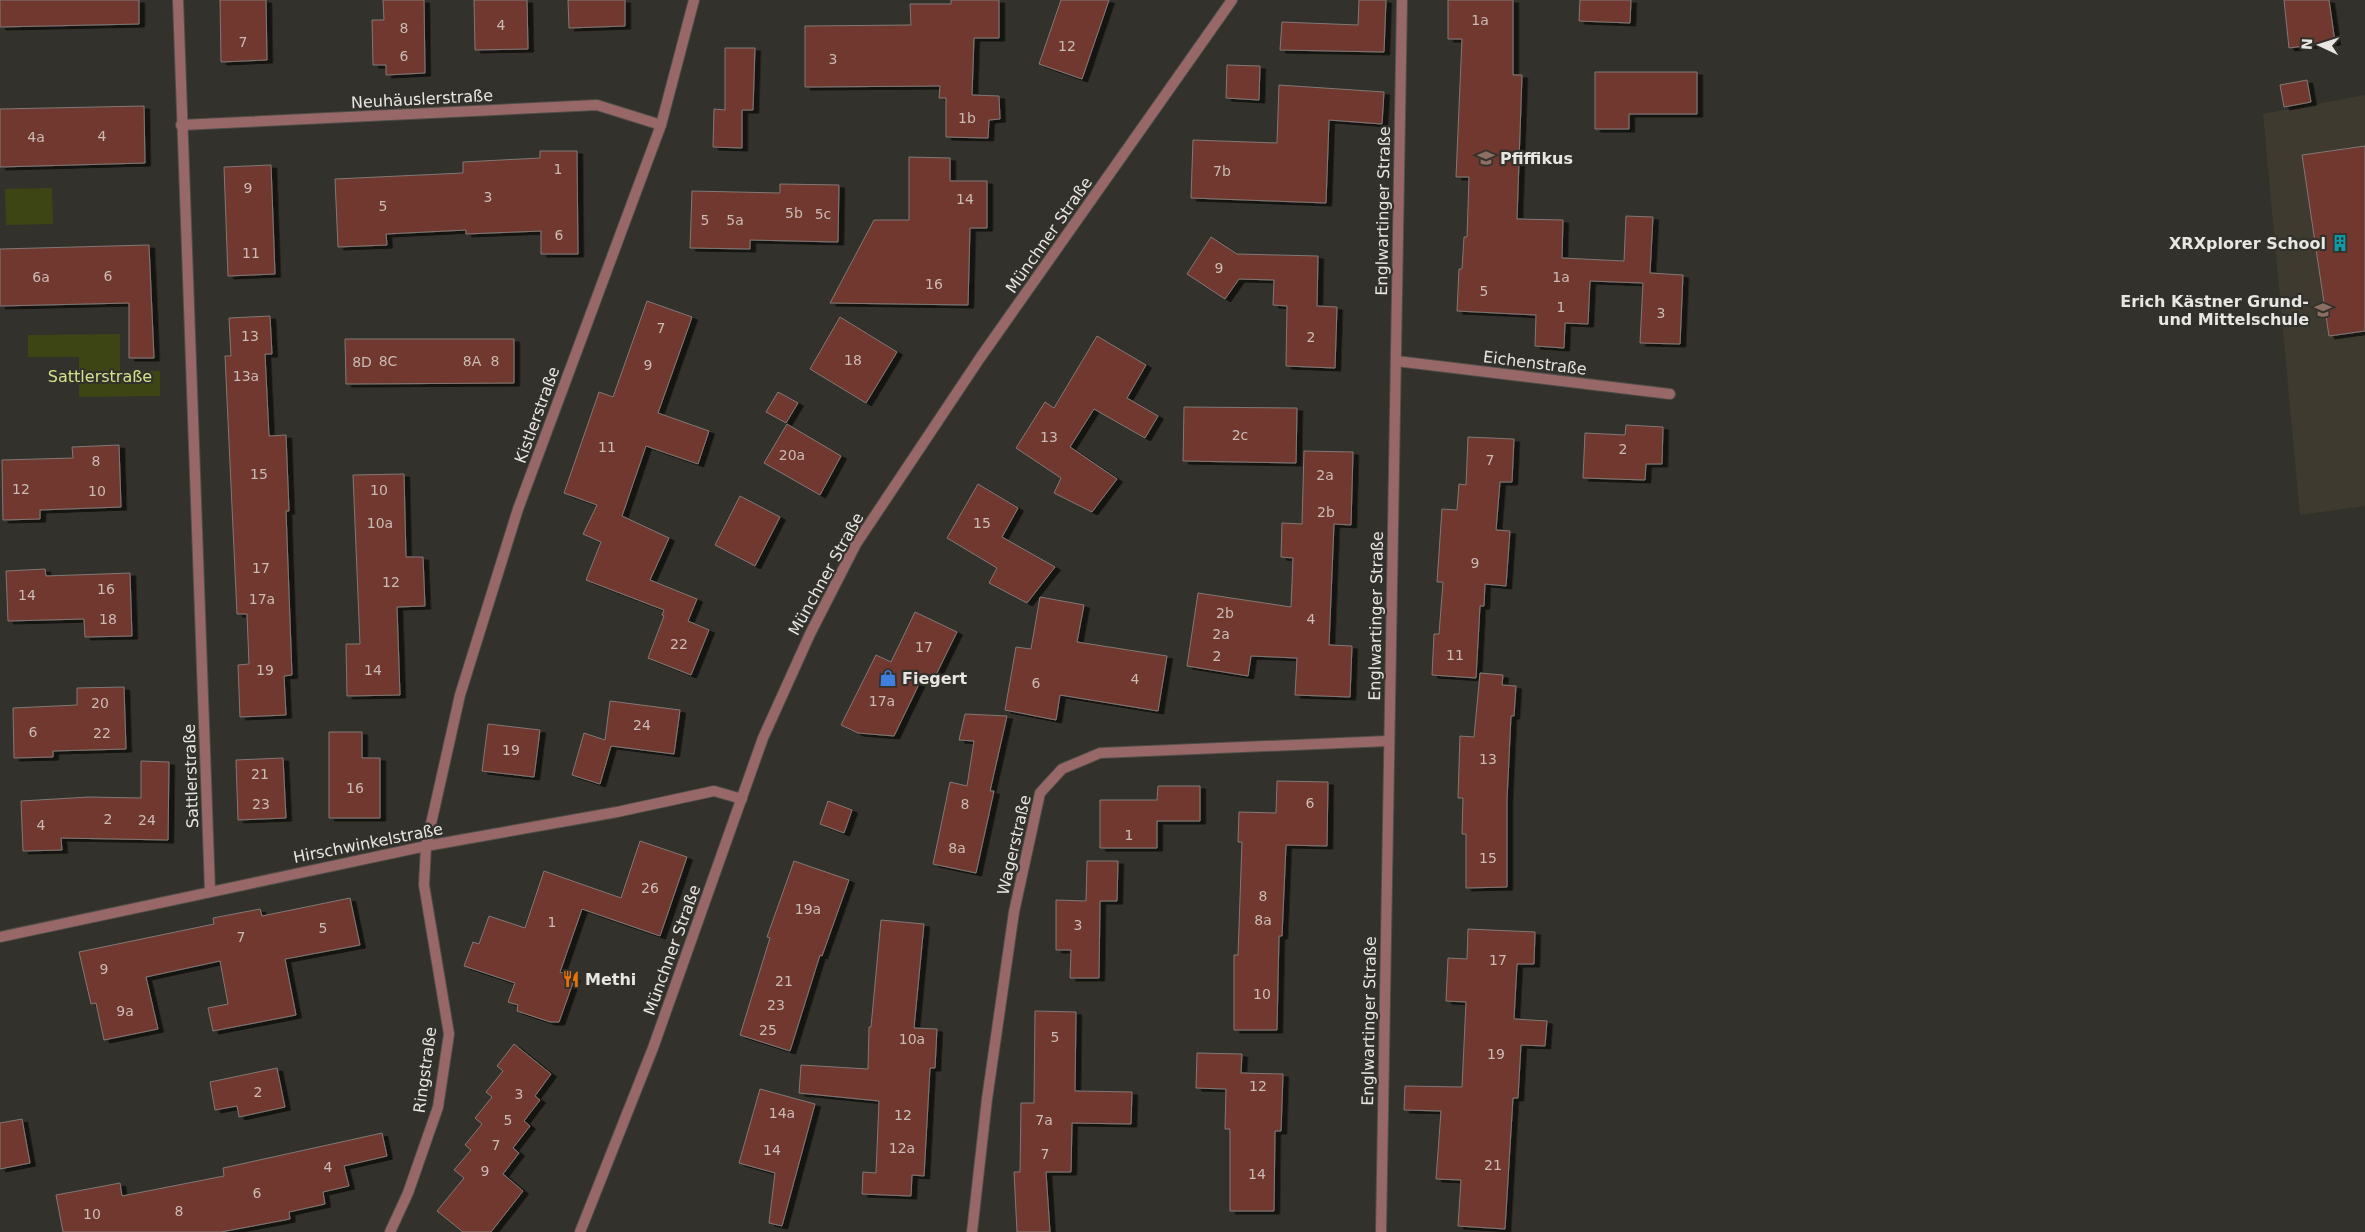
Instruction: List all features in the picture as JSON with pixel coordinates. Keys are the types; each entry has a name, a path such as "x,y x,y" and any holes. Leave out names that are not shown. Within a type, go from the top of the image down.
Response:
{"street":[{"name":"Sattlerstraße","path":"178,0 210,891"},
{"name":"Kistlerstraße","path":"426,846 460,695 518,509 661,125 694,0"},
{"name":"Münchner Straße","path":"580,1232 653,1048 763,738 781,694 856,544 980,358 1232,0"},
{"name":"Englwartinger Straße","path":"1381,1232 1402,0"},
{"name":"Neuhäuslerstraße","path":"181,125 597,105 661,125"},
{"name":"Eichenstraße","path":"1396,361 1670,394"},
{"name":"Wagerstraße","path":"972,1232 987,1099 1014,912 1040,793 1062,768 1100,753 1388,741"},
{"name":"Hirschwinkelstraße","path":"0,937 426,846 617,812 714,791 742,799"},
{"name":"Ringstraße","path":"390,1232 408,1193 438,1107 449,1034 424,885 426,846"}],"shaded area":[{"name":"Erich Kästner Grund- und Mittelschule","path":"2365,95 2365,506 2300,515 2263,114"}],"green space":[{"path":"52,188 53,224 6,225 5,189"},
{"name":"Sattlerstraße","path":"120,334 120,371 160,371 160,396 79,397 79,357 28,357 28,335"}],"building":[{"path":"0,0 139,0 139,24 0,27"},
{"path":"220,0 266,0 267,60 221,62"},
{"path":"383,0 424,0 425,73 386,75 386,65 373,65 372,20 384,20"},
{"path":"474,0 527,0 528,49 475,50"},
{"path":"568,0 625,0 625,26 569,28"},
{"path":"951,0 999,0 999,38 974,38 972,95 999,96 1000,119 989,120 988,138 946,137 946,98 939,98 940,86 805,87 805,26 911,25 910,4 951,4"},
{"path":"1061,0 1109,0 1082,79 1039,64"},
{"path":"1359,0 1386,0 1384,52 1280,50 1282,22 1358,25"},
{"path":"1448,0 1513,0 1513,75 1522,75 1517,219 1563,220 1562,258 1624,261 1626,216 1653,217 1650,273 1683,275 1680,344 1640,343 1643,283 1590,281 1588,324 1565,323 1564,348 1535,346 1536,315 1457,311 1459,269 1462,269 1464,237 1467,237 1469,177 1456,177 1462,39 1448,39"},
{"path":"1580,0 1631,0 1630,23 1579,21"},
{"path":"2284,0 2329,0 2335,42 2289,48"},
{"path":"725,48 755,48 753,110 742,110 742,148 713,147 714,109 725,110"},
{"path":"1227,65 1260,66 1259,100 1226,98"},
{"path":"1595,72 1697,72 1697,114 1629,114 1629,129 1595,129"},
{"path":"2307,80 2311,102 2284,107 2280,85"},
{"path":"1279,85 1384,92 1382,124 1329,120 1326,203 1191,198 1193,140 1277,143"},
{"path":"144,106 145,163 0,167 0,109"},
{"name":"XRXplorer School","path":"2365,146 2365,331 2329,336 2302,155"},
{"path":"540,151 577,151 578,254 541,254 541,231 466,234 466,230 386,234 387,245 338,247 335,179 463,173 463,162 540,158"},
{"path":"909,157 950,158 950,181 987,181 987,228 970,228 968,305 830,303 874,220 909,220"},
{"path":"271,165 275,274 228,276 224,167"},
{"path":"780,184 839,185 838,242 750,240 750,249 690,248 692,191 780,193"},
{"path":"1211,237 1237,254 1318,256 1317,306 1337,307 1335,368 1286,366 1287,306 1273,305 1274,280 1239,279 1225,299 1187,274"},
{"path":"149,245 154,358 129,358 129,303 0,306 0,249"},
{"path":"647,301 692,317 658,413 709,431 698,464 646,446 622,516 669,538 650,580 697,599 688,621 709,630 691,675 648,658 664,616 662,615 664,610 586,580 601,542 583,534 597,505 564,493 599,392 613,397"},
{"path":"270,316 272,354 265,354 269,436 286,435 289,511 286,511 292,675 284,676 286,715 240,717 238,665 249,664 247,614 237,614 225,356 231,356 229,318"},
{"path":"840,317 897,352 866,403 810,369"},
{"path":"1097,336 1146,365 1127,398 1158,416 1145,438 1094,409 1070,447 1117,479 1092,512 1054,493 1061,478 1016,448 1045,402 1054,408"},
{"path":"345,339 514,339 514,383 346,384"},
{"path":"778,392 798,403 786,423 766,412"},
{"path":"1184,407 1297,408 1296,463 1183,461"},
{"path":"787,424 841,456 820,495 764,463"},
{"path":"1626,425 1663,427 1662,464 1646,464 1645,480 1583,478 1585,433 1625,435"},
{"path":"1468,437 1514,439 1512,482 1500,482 1496,530 1510,531 1506,586 1485,584 1484,606 1480,606 1476,678 1432,675 1434,634 1439,634 1443,582 1437,582 1442,509 1457,510 1459,484 1466,485"},
{"path":"119,445 121,507 40,510 40,519 3,520 2,460 73,458 72,447"},
{"path":"1304,451 1353,452 1351,525 1334,524 1329,645 1352,646 1350,697 1295,695 1297,658 1251,656 1248,676 1187,666 1198,593 1291,607 1293,558 1281,557 1282,523 1302,524"},
{"path":"404,474 406,557 423,557 425,606 397,607 400,695 347,696 346,644 360,644 353,475"},
{"path":"978,484 1018,508 1002,537 1055,567 1027,603 989,583 997,568 947,538"},
{"path":"740,496 780,517 755,566 715,545"},
{"path":"45,569 46,576 130,573 132,636 85,637 84,619 8,621 6,571"},
{"path":"1040,597 1084,605 1077,642 1167,656 1158,711 1060,695 1056,720 1005,710 1016,647 1031,649"},
{"path":"915,612 957,632 932,683 922,678 894,736 858,733 841,725 876,655 891,662"},
{"path":"1480,673 1503,675 1502,685 1516,686 1514,716 1511,716 1507,800 1507,887 1466,888 1466,834 1462,834 1463,798 1458,798 1460,736 1474,737"},
{"path":"124,687 126,749 53,751 53,757 14,758 13,708 77,705 77,688"},
{"path":"610,701 680,710 674,754 611,746 600,784 572,775 584,733 605,740"},
{"path":"965,714 1007,716 990,791 994,791 976,873 933,864 950,782 967,786 974,741 959,740"},
{"path":"488,724 540,730 534,777 482,771"},
{"path":"329,732 362,732 362,758 380,758 380,818 329,818"},
{"path":"283,758 286,818 238,820 236,760"},
{"path":"141,761 169,762 168,840 61,838 62,850 23,851 21,801 89,797 141,798"},
{"path":"1277,781 1328,782 1327,846 1286,845 1282,936 1279,936 1277,1030 1234,1030 1234,955 1238,955 1242,842 1238,842 1239,812 1276,813"},
{"path":"1158,786 1200,786 1200,821 1157,821 1157,848 1100,848 1100,800 1157,800"},
{"path":"828,801 852,810 844,833 820,824"},
{"path":"640,841 687,857 660,936 582,909 560,972 575,977 559,1022 550,1022 517,1011 518,1005 508,1002 515,983 464,966 473,942 479,944 489,916 525,928 544,871 621,898"},
{"path":"794,861 849,880 822,956 820,955 790,1051 740,1035 770,938 767,937"},
{"path":"1087,861 1118,861 1117,901 1100,901 1099,978 1070,978 1071,950 1056,950 1056,900 1086,901"},
{"path":"350,898 360,945 285,959 296,1015 213,1031 208,1008 228,1004 220,961 146,977 158,1029 104,1040 96,1003 91,1004 79,952 214,924 213,918 260,909 262,916"},
{"path":"881,920 924,924 914,1028 937,1029 935,1068 930,1068 924,1176 912,1175 911,1196 862,1194 863,1172 876,1173 879,1101 799,1093 801,1065 868,1069 869,1027 871,1027"},
{"path":"1468,929 1535,932 1534,964 1517,964 1514,1019 1547,1021 1545,1046 1521,1045 1518,1098 1513,1098 1505,1229 1458,1226 1461,1180 1436,1179 1441,1111 1404,1110 1405,1086 1462,1087 1466,1002 1446,1001 1448,958 1467,959"},
{"path":"1035,1011 1076,1012 1075,1091 1132,1092 1131,1124 1072,1123 1071,1172 1046,1172 1050,1232 1017,1232 1014,1172 1020,1172 1021,1103 1034,1103"},
{"path":"514,1044 551,1074 535,1096 540,1100 524,1121 530,1126 513,1148 519,1153 503,1174 523,1191 491,1232 463,1232 437,1211 464,1178 454,1170 471,1150 465,1145 482,1124 475,1118 492,1097 486,1092 503,1071 497,1066"},
{"path":"1197,1053 1242,1054 1241,1073 1283,1074 1281,1131 1275,1131 1274,1211 1230,1211 1230,1129 1225,1129 1226,1089 1196,1088"},
{"path":"277,1068 285,1107 239,1117 237,1106 215,1110 210,1082"},
{"path":"760,1089 815,1104 782,1226 769,1223 775,1173 739,1163"},
{"path":"22,1119 30,1163 0,1169 0,1123"},
{"path":"382,1133 387,1156 344,1166 349,1186 323,1192 325,1204 289,1212 290,1219 221,1232 63,1232 56,1195 120,1183 122,1196 224,1176 223,1168"}],"place":[{"name":"Pfiffikus","path":"1486,158"},
{"name":"XRXplorer School","path":"2340,243"},
{"name":"Erich Kästner Grund- und Mittelschule","path":"2323,310"},
{"name":"Fiegert","path":"888,678"},
{"name":"Methi","path":"571,979"}]}
